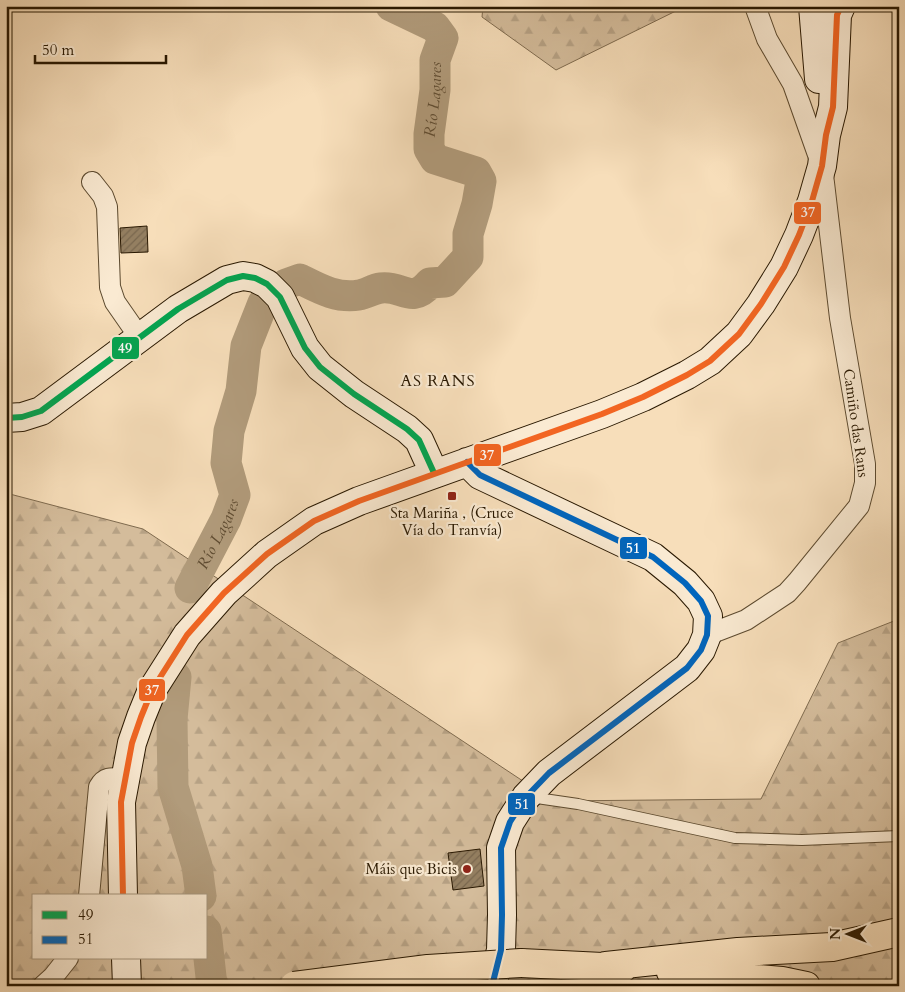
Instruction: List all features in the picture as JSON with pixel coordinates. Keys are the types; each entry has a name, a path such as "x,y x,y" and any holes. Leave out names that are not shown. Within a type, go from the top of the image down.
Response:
{"highway":[{"path":"606,966 738,952 832,947 899,932"},
{"path":"294,986 428,969 520,963 606,966 782,981 806,986"}],"main road":[{"path":"813,6 819,64 820,107 826,135"},
{"path":"123,894 121,827 124,779 140,717 152,690 187,635 224,593 267,554 314,521 359,501 602,414 660,388 710,361 738,334 761,304 784,267 812,201 822,166 826,135 834,107 837,14 841,6"},
{"path":"6,418 22,417 41,411 178,309 227,280 243,276 255,278 267,284 280,297 304,348 320,367 354,394 407,429 419,440 434,474"},
{"path":"467,462 480,475 653,556 685,584 700,601 708,616 707,635 701,650 688,668 549,773 526,797 510,822 501,848 501,950 492,986"},
{"path":"126,960 126,986"}],"street":[{"name":"Camiño das Rans","path":"707,635 746,620 787,593 859,506 865,482 865,464 840,318 822,166 793,84 767,39 755,6"},
{"path":"92,182 103,196 108,207 110,287 115,302 140,338"},
{"path":"89,894 99,786 102,781 108,778 124,779"},
{"path":"43,986 54,977 67,960"}],"lane":[{"path":"526,797 578,804 735,838 802,840 899,836"}],"green space":[{"path":"483,6 686,6 556,70 482,17"},
{"path":"6,493 143,529 553,801 761,799 838,643 899,619 899,986 6,986"}],"building":[{"path":"147,226 148,252 121,253 120,228"},
{"path":"480,849 484,886 453,890 448,853"}],"waterway":[{"name":"Río Lagares","path":"286,284 300,279 328,292 351,296 381,288 395,289 406,293 417,293 430,283 445,282 468,257 468,234 477,204 481,181 476,172 435,159 429,149 429,134 435,90 435,60 443,38 435,27 391,6"},
{"name":"Río Lagares","path":"190,588 226,519 235,495 226,463 229,431 241,391 246,346 263,303"},
{"name":"Río Lagares","path":"176,677 172,719 173,787 197,866 201,894"},
{"name":"Río Lagares","path":"208,949 212,986"}],"transit line":[{"name":"37","path":"123,894 121,802 132,743 152,690 187,635 224,593 267,554 314,521 359,501 602,414 643,397 710,361 739,334 761,304 784,267 812,201 822,166 826,135 833,107 837,15 841,6"},
{"name":"49","path":"6,418 22,417 41,411 178,309 227,280 243,276 255,278 267,284 280,297 305,348 320,367 354,394 407,429 419,440 434,473"},
{"name":"51","path":"467,462 480,475 653,557 685,583 701,601 708,616 707,635 701,650 687,668 549,773 526,797 510,822 501,848 501,950 492,986"}],"place":[{"name":"Sta Mariña , (Cruce Vía do Tranvía)","path":"452,496"},
{"name":"Máis que Bicis","path":"467,869"}],"district":[{"name":"AS RANS","path":"438,380"}]}
